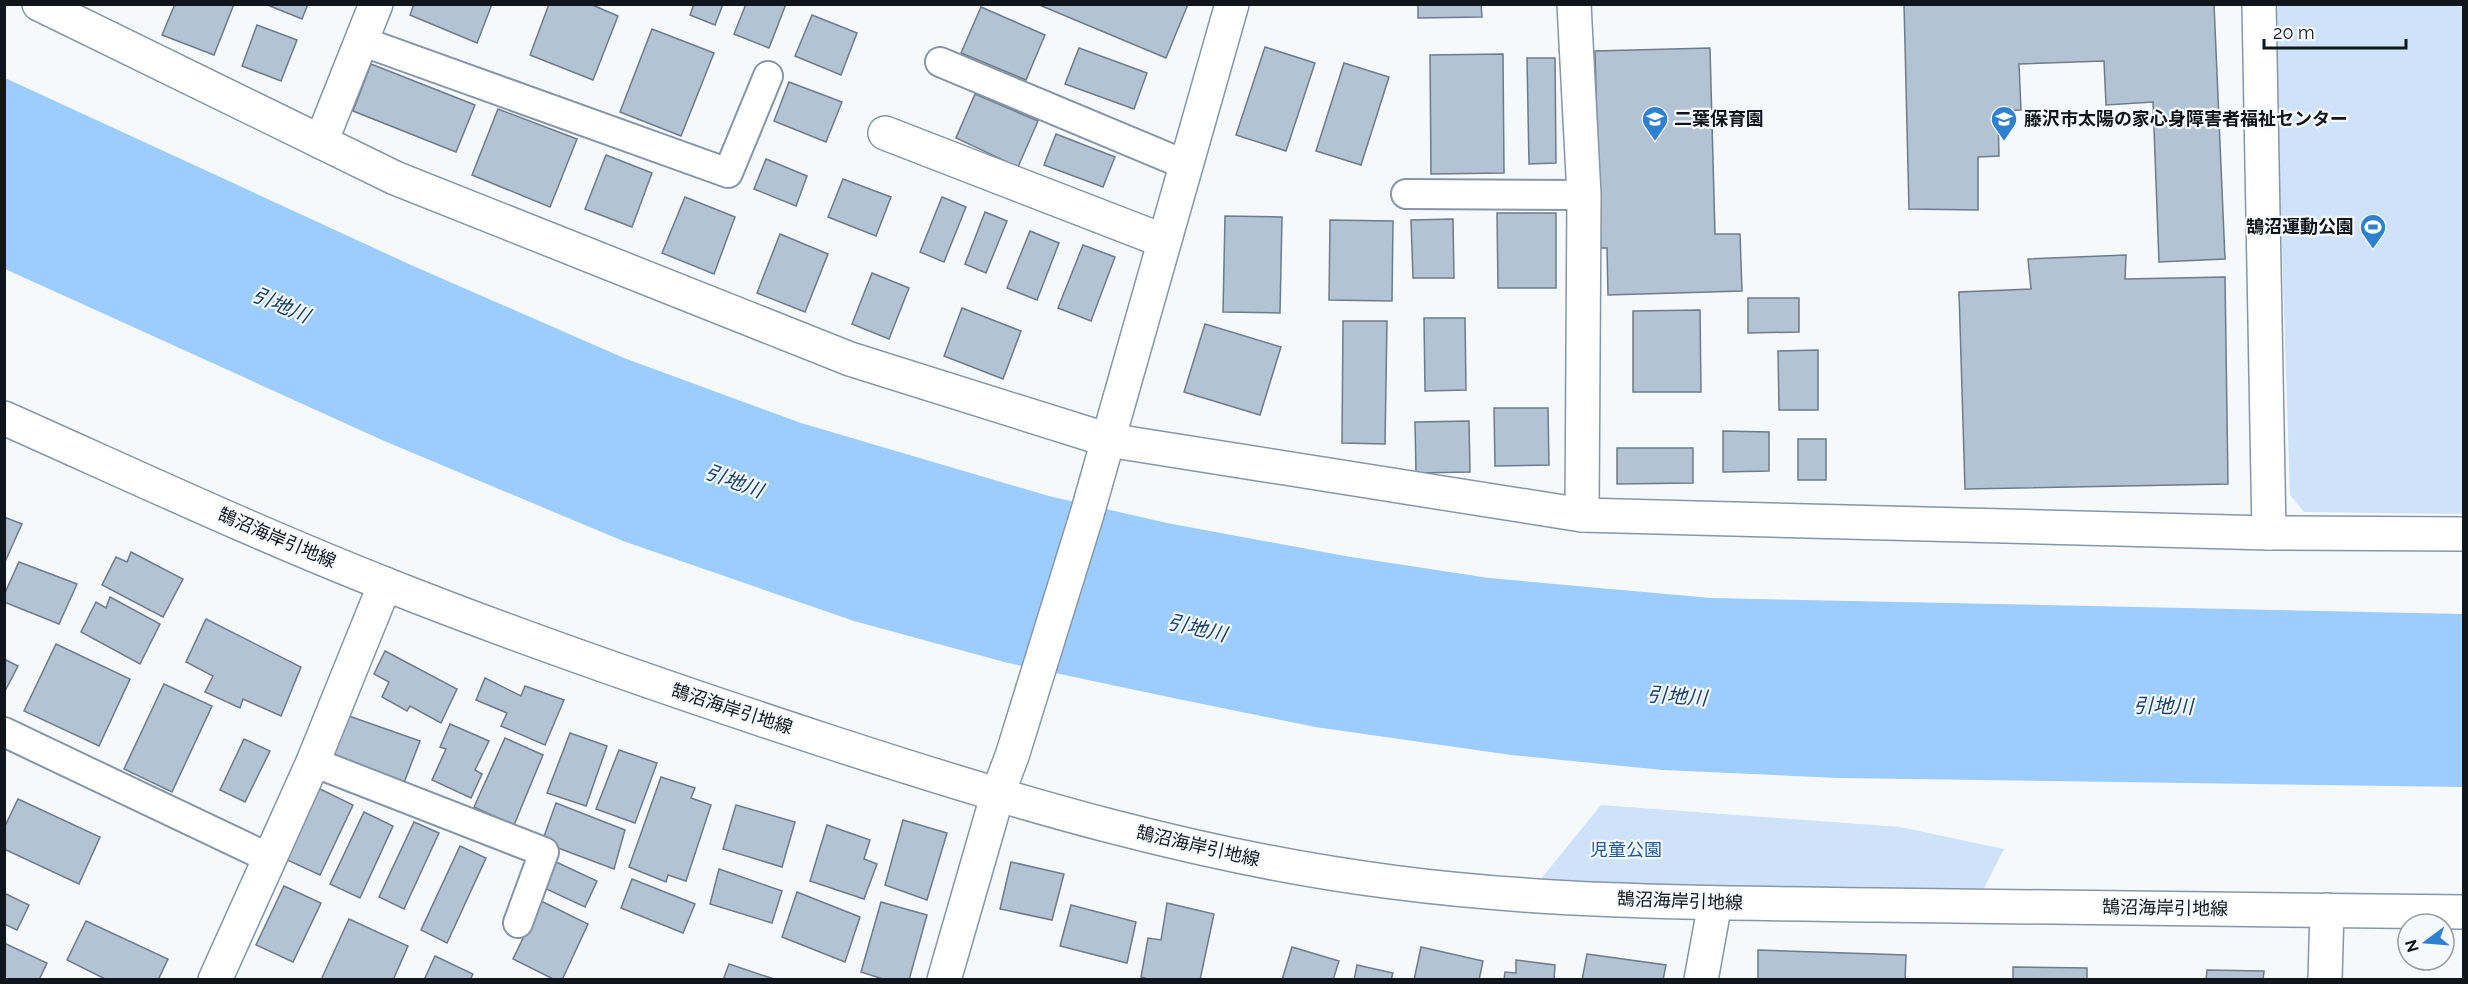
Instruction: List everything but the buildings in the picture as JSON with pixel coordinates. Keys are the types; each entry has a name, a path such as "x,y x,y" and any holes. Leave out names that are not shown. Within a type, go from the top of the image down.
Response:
{"street":[{"path":"39,4 395,178 850,359 1108,440 1582,515 2269,533 2463,534"},
{"path":"321,142 376,4"},
{"path":"944,980 998,793 1087,514 1232,4"},
{"path":"1574,4 1584,195 1582,515"},
{"path":"2259,4 2269,533"},
{"path":"885,133 1164,242"},
{"name":"鵠沼海岸引地線","path":"4,418 385,584 551,647 711,703 886,760 1163,840 1332,874 1468,890 1715,903 2463,912"},
{"path":"215,980 313,762 385,584"},
{"path":"1701,980 1715,903"},
{"path":"2325,980 2327,910"}],"lane":[{"path":"361,41 728,173 768,76"},
{"path":"940,62 1186,165"},
{"path":"1406,194 1584,195"},
{"path":"4,732 269,858"},
{"path":"313,762 544,852 518,923"}],"green space":[{"name":"鵠沼運動公園","path":"2274,5 2463,5 2463,514 2304,512 2290,495"},
{"name":"児童公園","path":"1601,805 1900,827 2004,849 1975,906 1532,890"}],"water":[{"name":"引地川","path":"5,78 411,265 624,358 801,423 1049,496 1167,523 1345,556 1489,578 1711,598 2463,614 2463,787 1838,778 1663,770 1511,755 1315,727 1008,663 854,621 623,541 382,440 5,269"}],"place":[{"name":"二葉保育園","path":"1655,142"},
{"name":"藤沢市太陽の家心身障害者福祉センター","path":"2004,142"},
{"name":"鵠沼運動公園","path":"2373,250"}]}
